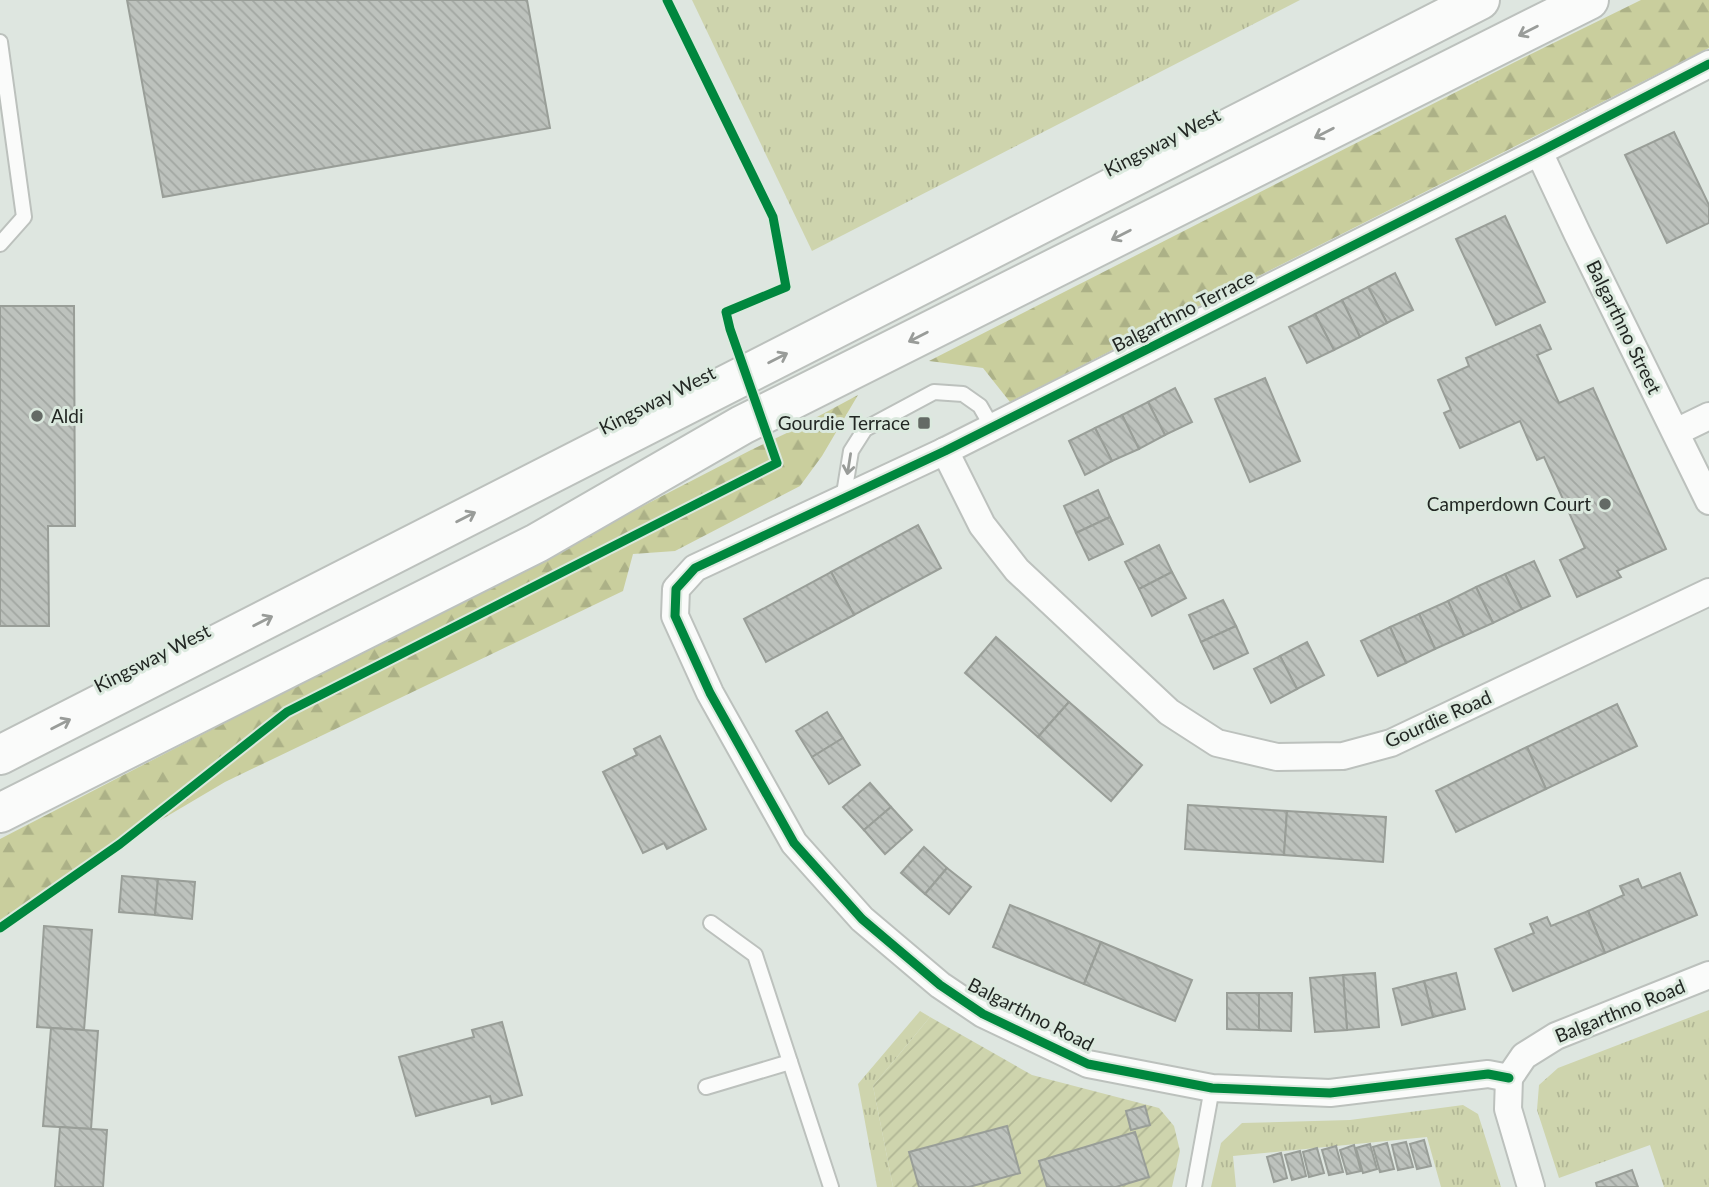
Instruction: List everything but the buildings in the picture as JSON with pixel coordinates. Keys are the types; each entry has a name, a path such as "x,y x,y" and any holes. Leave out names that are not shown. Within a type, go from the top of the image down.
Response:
{"highway":[{"name":"Kingsway West","path":"0,755 1480,0"},
{"path":"0,813 537,543 742,425 1589,0"}],"street":[{"name":"Balgarthno Terrace","path":"676,589 695,568 945,451 1709,64"},
{"name":"Balgarthno Street","path":"1539,152 1709,501"},
{"path":"1676,432 1709,416"},
{"name":"Gourdie Road","path":"945,451 982,525 1017,570 1168,712 1217,743 1277,757 1343,756 1391,743 1709,592"},
{"name":"Balgarthno Road","path":"676,589 675,616 710,693 794,843 862,919 940,985 983,1014 1088,1064 1213,1088 1330,1093 1488,1074 1509,1078 1524,1056 1556,1036 1709,975"},
{"path":"1509,1078 1508,1109 1531,1187"}],"lane":[{"path":"0,42 24,217 0,244"},
{"path":"843,500 851,451 865,429 934,392 963,394 980,406 992,427"},
{"path":"711,923 755,955 831,1187"},
{"path":"706,1087 790,1062"},
{"path":"1194,1187 1213,1088"}],"green space":[{"path":"692,0 1300,0 812,251"},
{"path":"1641,0 1709,0 1709,48 1010,402 983,368 929,361 1515,62"},
{"path":"858,395 822,456 800,486 675,551 633,554 623,591 225,782 120,844 0,928 0,839"},
{"path":"1709,1010 1709,1187 1664,1187 1650,1145 1559,1178 1537,1110 1539,1085 1558,1068"},
{"path":"920,1011 930,1017 873,1086 893,1187 877,1187 858,1084"},
{"path":"930,1017 1032,1075 1159,1108 1174,1126 1180,1151 1172,1187 893,1187 873,1086"},
{"path":"1463,1105 1478,1114 1501,1187 1441,1187 1427,1137 1233,1156 1236,1187 1211,1187 1221,1143 1242,1123 1350,1120"}],"cycle path":[{"path":"0,928 120,844 287,712 777,463 726,312 786,287 773,217 667,0"},
{"path":"1509,1078 1488,1074 1330,1093 1212,1088 1088,1064 983,1014 940,985 862,919 794,843 710,693 675,616 676,589 695,568 945,451 1709,64"}],"place":[{"name":"Aldi","path":"37,416"},
{"name":"Gourdie Terrace","path":"924,423"},
{"name":"Camperdown Court","path":"1605,504"}]}
